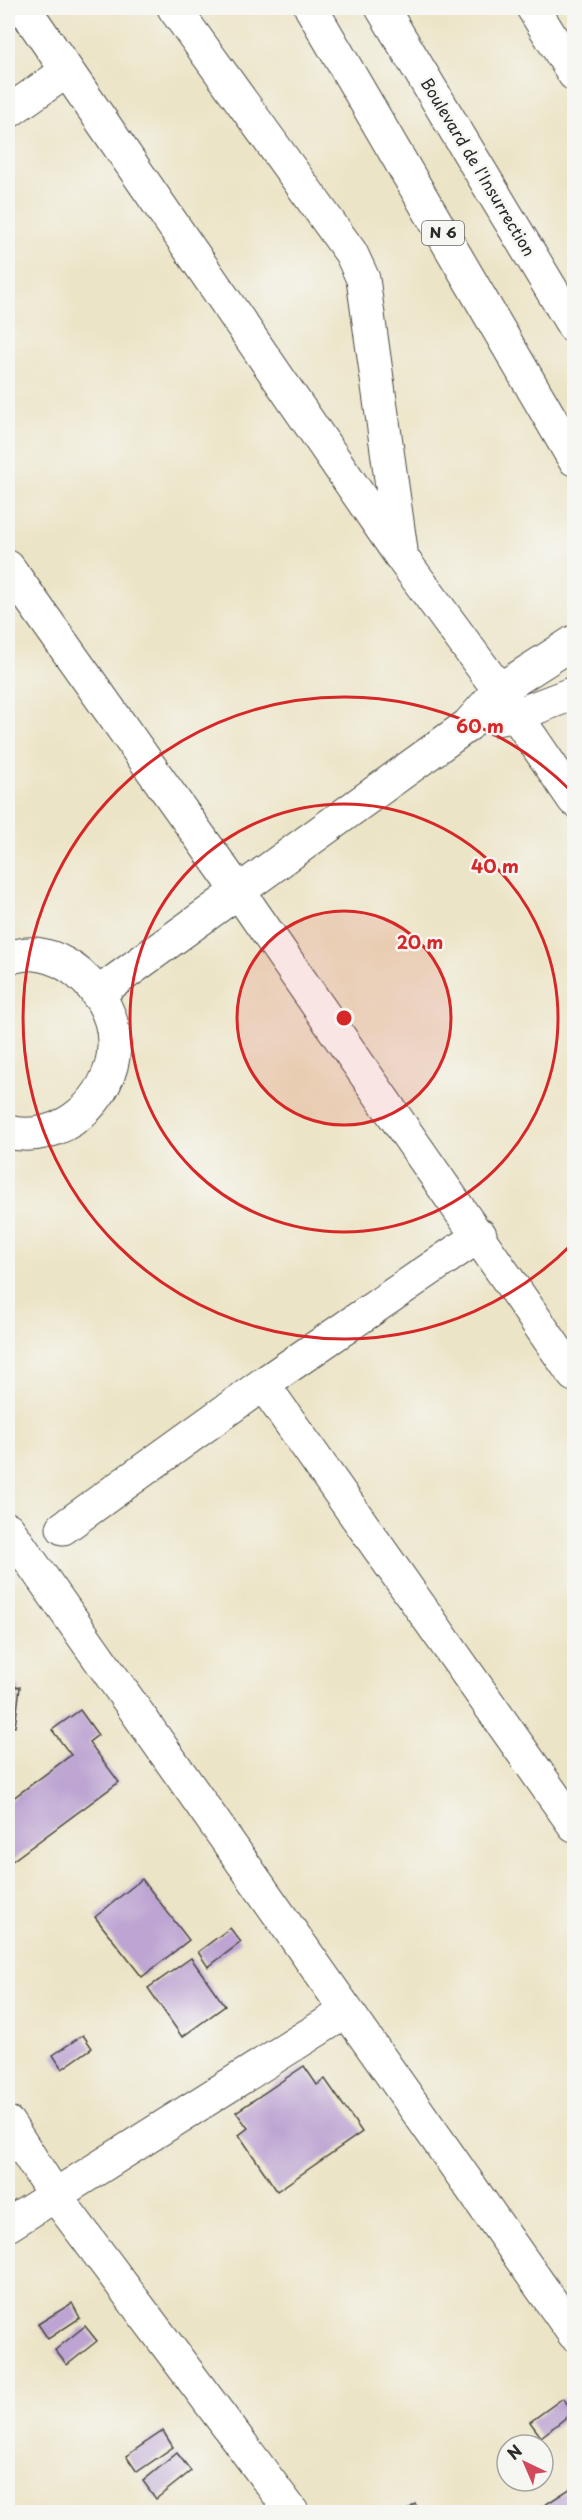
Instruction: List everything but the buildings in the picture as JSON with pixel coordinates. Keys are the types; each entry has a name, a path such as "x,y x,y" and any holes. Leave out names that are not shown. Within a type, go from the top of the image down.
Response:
{"street":[{"path":"24,8 402,558 508,702 574,800"},
{"path":"174,8 351,253 363,279 402,558"},
{"name":"N 6","path":"311,8 574,459"},
{"name":"Boulevard de l'Insurrection","path":"382,8 574,327"},
{"path":"533,8 574,74"},
{"path":"8,112 67,71"},
{"path":"8,567 480,1235 574,1375"},
{"path":"97,994 468,725 508,702 574,642"},
{"path":"508,702 574,693"},
{"path":"8,957 35,954 69,966 93,986 111,1019 114,1047 107,1080 84,1112 54,1131 21,1136 8,1132"},
{"path":"63,1528 263,1384 480,1235"},
{"path":"263,1384 574,1825"},
{"path":"8,1529 574,2334"},
{"path":"8,2225 347,2011"},
{"path":"8,2123 54,2194 292,2512"}]}
